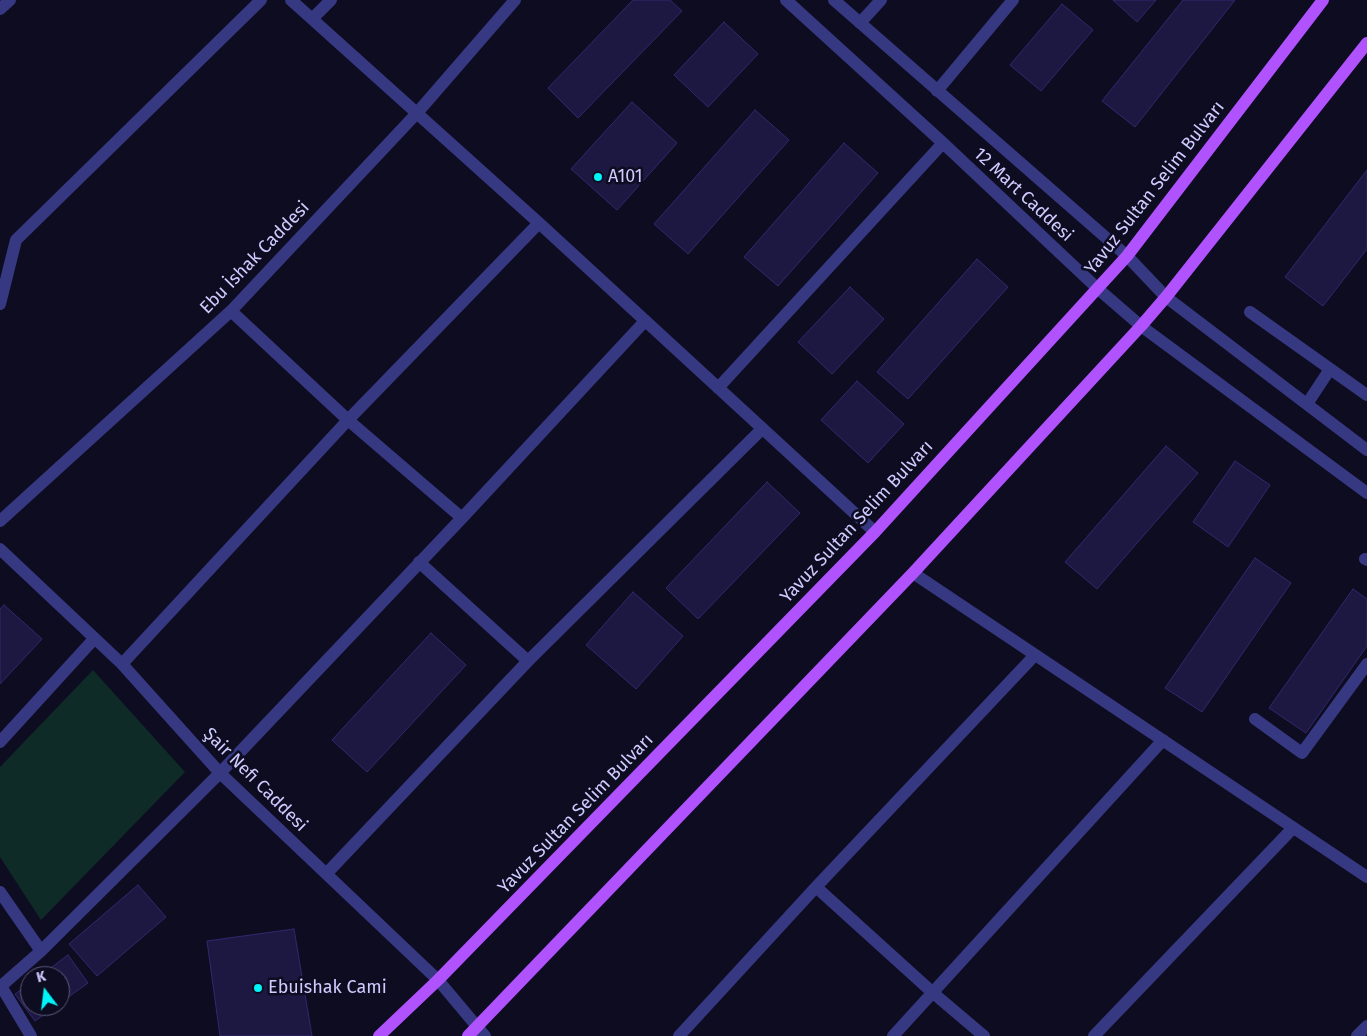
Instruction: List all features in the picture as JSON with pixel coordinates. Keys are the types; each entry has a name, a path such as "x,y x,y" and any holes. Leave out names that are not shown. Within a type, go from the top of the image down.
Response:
{"main road":[{"name":"Yavuz Sultan Selim Bulvarı","path":"379,1036 438,980 875,532 1127,256 1317,2"},
{"path":"477,1033 913,573 1141,326 1365,49"}],"street":[{"path":"0,9 10,0"},
{"path":"0,304 16,240 261,0"},
{"path":"292,0 875,532"},
{"path":"313,18 331,0"},
{"name":"Ebu İshak Caddesi","path":"0,521 231,311 417,113 515,0"},
{"name":"12 Mart Caddesi","path":"786,0 943,143 1097,288 1141,326 1367,493"},
{"name":"12 Mart Caddesi","path":"834,0 1127,256 1166,297 1367,450"},
{"path":"860,23 881,0"},
{"path":"937,91 1013,0"},
{"path":"718,388 943,143"},
{"path":"122,664 348,420 539,224"},
{"path":"231,311 348,420 462,518"},
{"path":"1250,312 1367,395"},
{"path":"31,1036 1,986 41,951 220,773 462,518 645,321"},
{"path":"1307,404 1330,369"},
{"path":"326,873 528,660 762,429"},
{"name":"Şair Nefi Caddesi","path":"0,549 122,664 220,773 438,980 477,1033"},
{"path":"419,562 528,660"},
{"path":"913,573 1367,877"},
{"path":"0,742 94,639"},
{"path":"679,1036 816,887 1035,655"},
{"path":"1255,719 1302,753 1367,664"},
{"path":"893,1036 1163,740"},
{"path":"1094,1036 1293,828"},
{"path":"816,887 932,992 984,1036"},
{"path":"0,892 41,951"},
{"path":"1357,1036 1367,1026"}],"green space":[{"path":"93,670 185,772 41,920 0,857 0,767"}],"building":[{"path":"633,0 670,0 682,11 578,118 548,88"},
{"path":"1113,0 1156,0 1137,22"},
{"path":"1183,0 1235,0 1135,127 1102,101"},
{"path":"1062,4 1093,30 1041,91 1010,65"},
{"path":"724,22 758,54 708,107 674,75"},
{"path":"632,102 677,143 617,210 571,169"},
{"path":"755,110 789,140 688,254 654,224"},
{"path":"844,143 878,173 778,286 744,257"},
{"path":"1367,170 1367,249 1323,306 1285,277"},
{"path":"977,259 1008,287 908,399 877,372"},
{"path":"850,287 884,319 832,374 798,342"},
{"path":"857,381 904,424 868,463 821,420"},
{"path":"1166,446 1198,473 1097,589 1065,562"},
{"path":"1235,461 1270,485 1228,547 1193,522"},
{"path":"767,482 800,513 698,619 666,588"},
{"path":"1255,558 1291,583 1202,712 1165,688"},
{"path":"1353,589 1367,599 1367,646 1306,733 1269,708"},
{"path":"633,592 683,636 636,689 586,645"},
{"path":"4,605 42,639 0,684 0,609"},
{"path":"431,633 466,665 367,772 332,740"},
{"path":"138,885 166,917 97,976 69,944"},
{"name":"Ebuishak Cami","path":"294,929 312,1036 220,1036 207,941"},
{"path":"68,955 88,983 70,996 70,966 53,966"},
{"path":"20,990 20,1001 15,994"},
{"path":"31,1016 42,1016 35,1021"}],"place":[{"name":"A101","path":"598,177"},
{"name":"Ebuishak Cami","path":"258,988"}]}
